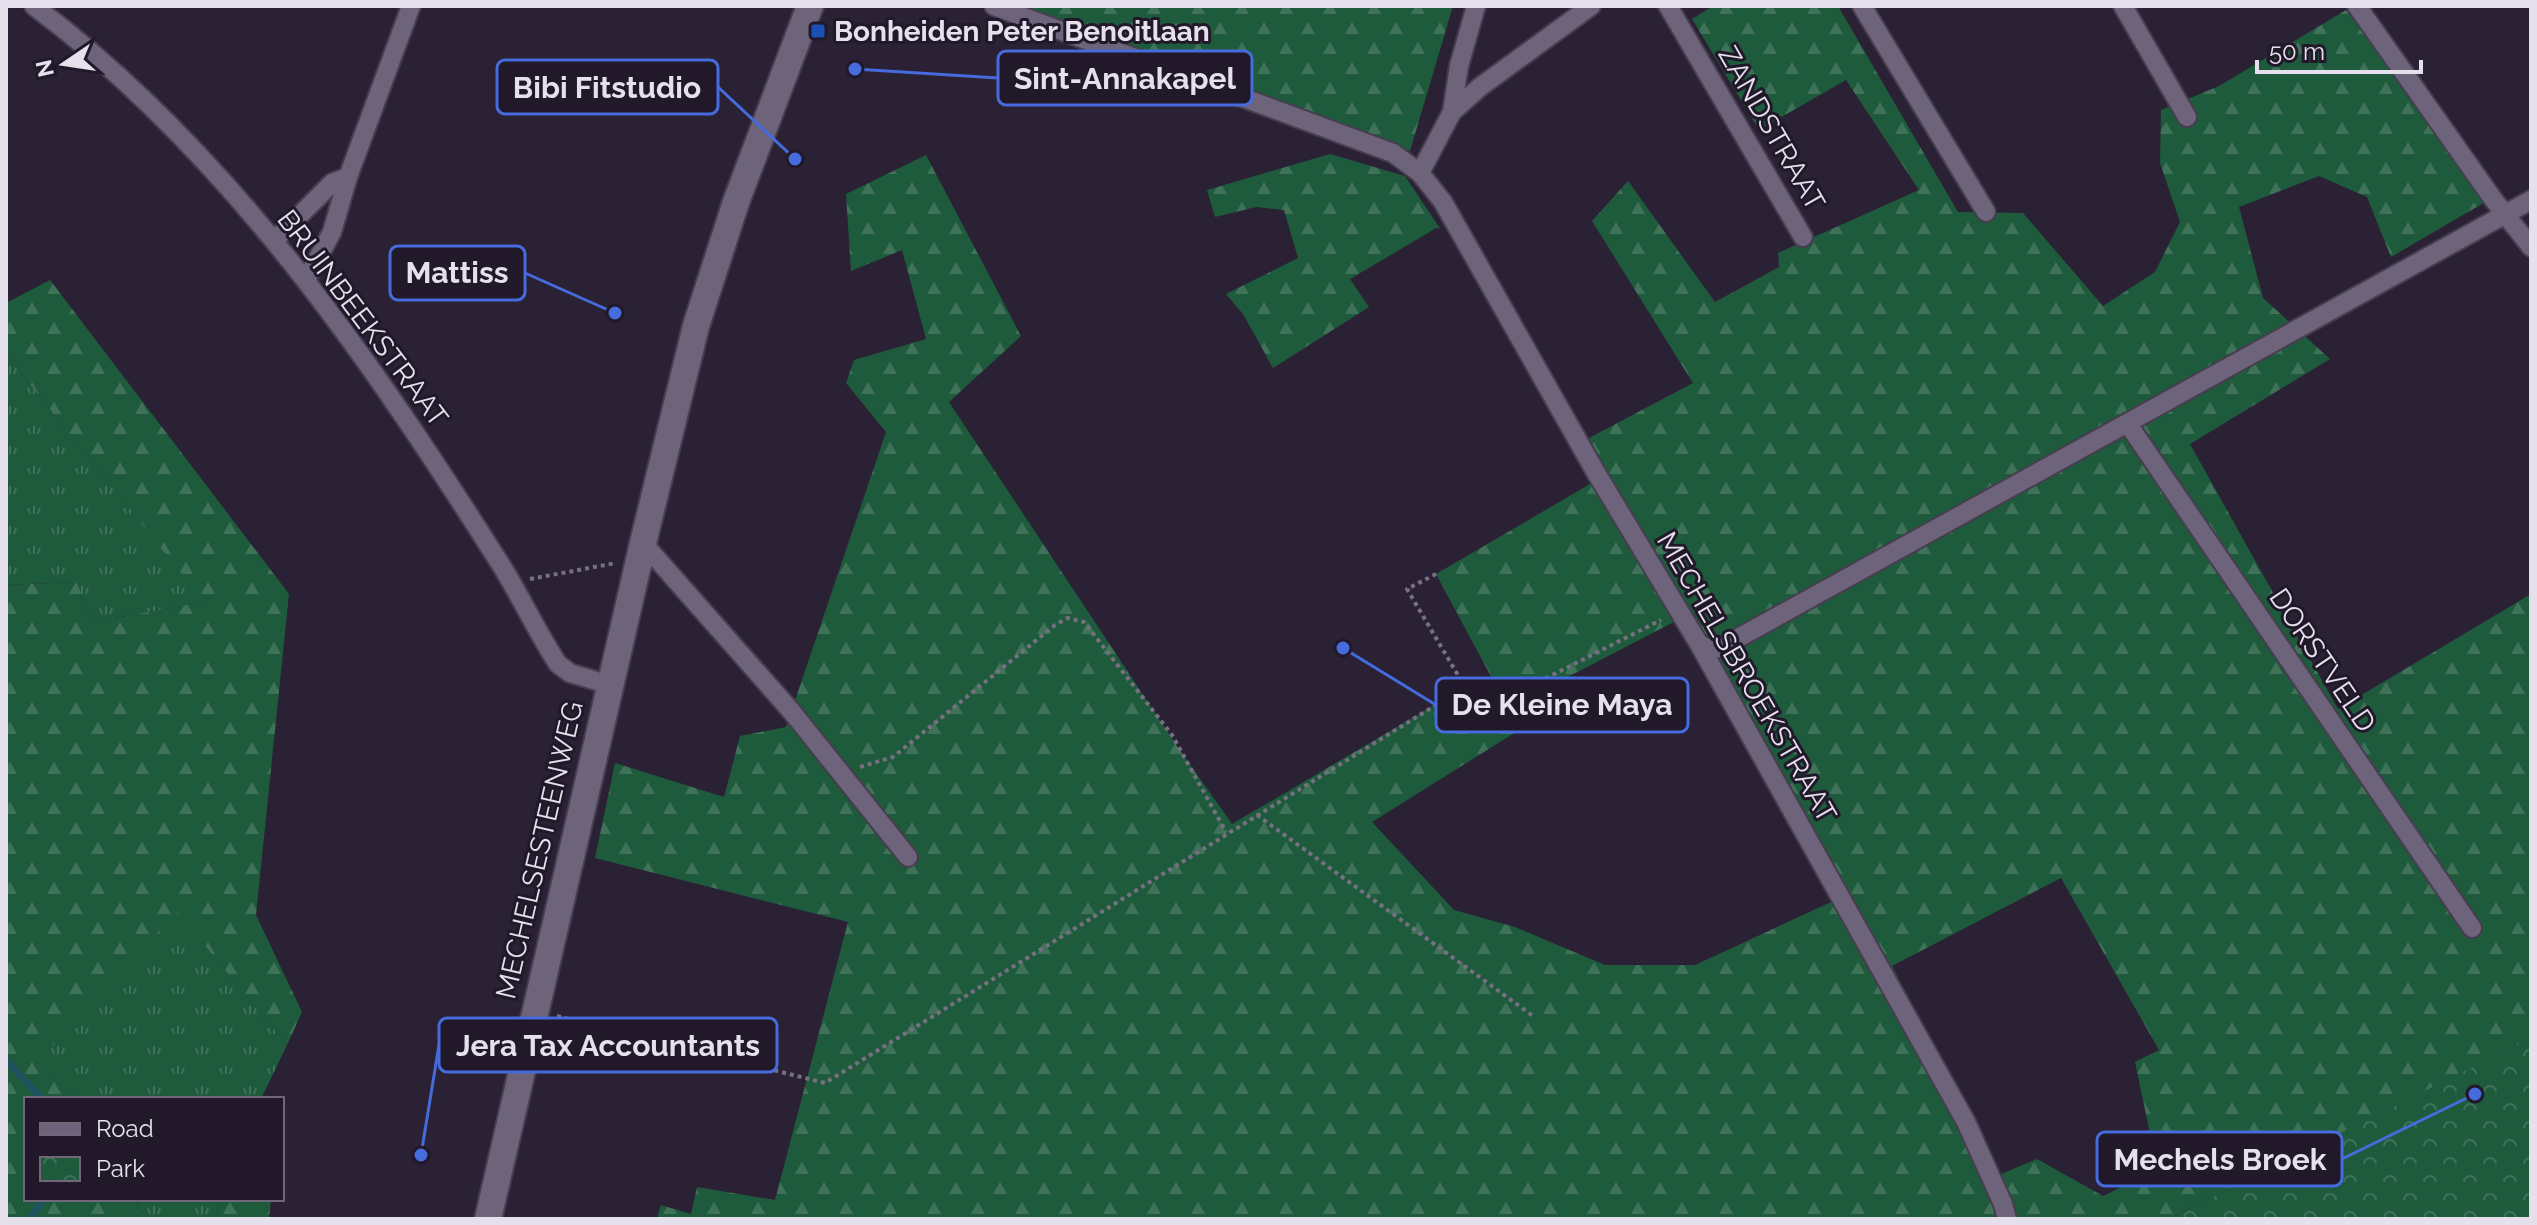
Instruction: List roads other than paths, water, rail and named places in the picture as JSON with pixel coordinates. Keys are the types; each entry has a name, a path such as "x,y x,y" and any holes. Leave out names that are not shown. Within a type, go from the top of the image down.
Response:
{"street":[{"name":"BRUINBEEKSTRAAT","path":"34,6 63,28 157,114 274,241 306,280 417,435 512,582 558,664 570,673 610,685"},
{"path":"306,280 332,232 348,177 411,6"},
{"name":"MECHELSESTEENWEG","path":"488,1219 641,551 696,326 736,202 810,6"},
{"name":"MECHELSBROEKSTRAAT","path":"994,6 1393,153 1420,173 1443,202 1488,285 1699,644 1966,1122 2007,1219"},
{"path":"1420,173 1452,112 1459,66 1476,6"},
{"path":"1452,112 1480,87 1591,6"},
{"name":"ZANDSTRAAT","path":"1668,6 1803,237"},
{"path":"1862,6 1986,212"},
{"path":"2123,6 2187,117"},
{"path":"2357,6 2493,199 2531,247"},
{"path":"274,241 332,183 348,177"},
{"path":"1699,644 1709,649 1720,648 2531,200"},
{"name":"DORSTVELD","path":"2128,424 2472,928"},
{"path":"641,551 763,678 908,857"}],"waterway":[{"path":"6,1060 40,1097"},
{"path":"30,1219 42,1201"}],"place":[{"name":"Bonheiden Peter Benoitlaan","path":"818,31"},
{"name":"Sint-Annakapel","path":"855,69"},
{"name":"Bibi Fitstudio","path":"795,159"},
{"name":"Mattiss","path":"615,313"},
{"name":"De Kleine Maya","path":"1343,648"},
{"name":"Mechels Broek","path":"2475,1094"},
{"name":"Jera Tax Accountants","path":"421,1155"}]}
